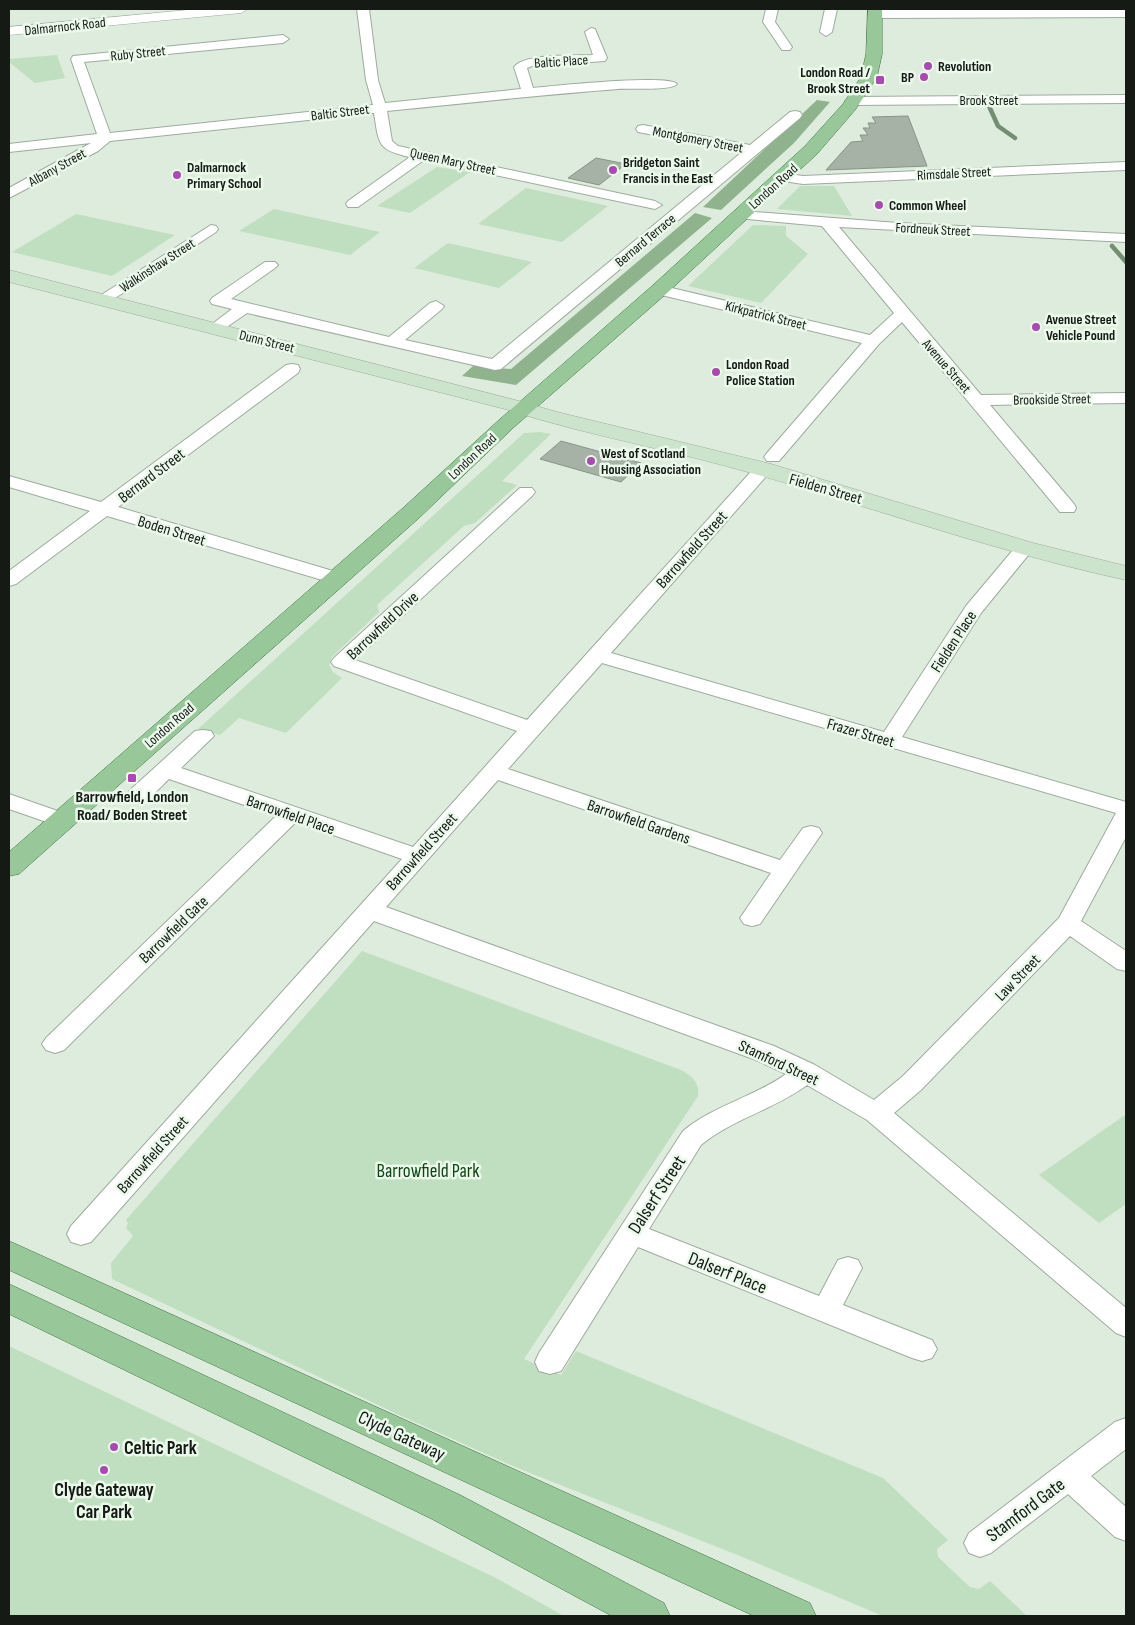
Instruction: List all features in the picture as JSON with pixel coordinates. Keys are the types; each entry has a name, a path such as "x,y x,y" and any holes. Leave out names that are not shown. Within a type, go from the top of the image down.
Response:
{"main road":[{"name":"London Road","path":"9,867 659,290 824,136 869,77 872,65 875,12"},
{"name":"Dunn Street","path":"9,276 215,328 524,410"},
{"name":"Fielden Street","path":"524,410 768,463 1025,548 1126,573"},
{"name":"Clyde Gateway","path":"9,1254 796,1616"},
{"path":"9,1298 446,1507 650,1616"}],"street":[{"name":"Dalmarnock Road","path":"9,31 241,9"},
{"name":"Queen Mary Street","path":"363,9 372,80 380,108 385,142 393,149 655,204"},
{"path":"772,9 769,22 786,47"},
{"path":"830,26 831,9"},
{"path":"875,12 1126,13"},
{"name":"Baltic Place","path":"528,92 520,67 529,62 601,58 591,32"},
{"name":"Ruby Street","path":"105,139 77,59 283,39"},
{"name":"Baltic Street","path":"9,148 528,92 674,80 657,96"},
{"name":"Brook Street","path":"852,101 1126,100"},
{"name":"Bernard Terrace","path":"495,365 795,115"},
{"name":"Montgomery Street","path":"643,129 753,150"},
{"name":"Albany Street","path":"9,194 93,148 105,139"},
{"path":"353,204 423,154"},
{"name":"Rimsdale Street","path":"782,177 804,180 1126,166"},
{"name":"Fordneuk Street","path":"741,215 828,223 1126,238"},
{"name":"Avenue Street","path":"828,223 902,314 978,400 1067,508"},
{"name":"Walkinshaw Street","path":"103,300 211,229"},
{"name":"Dunn Street","path":"270,266 218,302 495,365"},
{"name":"Kirkpatrick Street","path":"659,290 873,341"},
{"path":"392,343 436,306"},
{"path":"215,328 244,308"},
{"name":"Barrowfield Street","path":"81,1234 768,463 873,341 902,314"},
{"name":"Bernard Street","path":"9,580 292,369"},
{"name":"Brookside Street","path":"978,400 1126,398"},
{"name":"Boden Street","path":"9,481 336,578"},
{"name":"Barrowfield Drive","path":"526,492 341,662 531,729"},
{"name":"Fielden Place","path":"889,740 973,610 1025,548"},
{"name":"Frazer Street","path":"596,655 1126,809"},
{"path":"137,796 203,736"},
{"name":"Barrowfield Place","path":"166,770 417,856"},
{"name":"Barrowfield Gardens","path":"493,771 786,870"},
{"path":"9,801 61,820"},
{"name":"Barrowfield Gate","path":"55,1044 291,814"},
{"name":"Law Street","path":"876,1113 912,1083 1068,923 1093,880 1126,815"},
{"path":"752,918 812,833"},
{"name":"Stamford Street","path":"369,910 765,1053 806,1072 876,1113 1126,1325"},
{"path":"1068,923 1126,962"},
{"name":"Dalserf Street","path":"550,1362 630,1233 692,1138 704,1128 778,1093 806,1072"},
{"name":"Dalserf Place","path":"630,1233 922,1348"},
{"path":"826,1310 848,1268"},
{"name":"Stamford Gate","path":"980,1543 1126,1431"},
{"name":"Stamford Gate","path":"1069,1475 1126,1527"}],"green space":[{"path":"57,55 65,78 35,83 9,62 9,59"},
{"path":"817,100 830,102 794,143 721,210 703,207"},
{"path":"437,167 470,172 410,213 377,206"},
{"path":"800,186 834,186 852,216 777,209"},
{"path":"526,188 608,206 562,242 478,224"},
{"path":"274,209 380,232 350,255 239,231"},
{"path":"695,213 712,218 516,385 462,376 473,366 511,369"},
{"path":"76,214 175,235 112,276 12,252"},
{"path":"753,225 786,226 786,236 808,254 761,303 688,286"},
{"path":"448,243 532,262 499,288 414,268"},
{"path":"540,432 551,434 502,481 517,485 475,523 464,526 377,605 379,612 332,657 329,665 333,672 342,678 286,733 239,718 220,735 198,729 524,433"},
{"name":"Barrowfield Park","path":"362,951 681,1070 692,1077 698,1087 698,1096 524,1359 561,1375 576,1351 883,1478 948,1540 937,1549 938,1557 970,1587 979,1589 990,1581 1027,1616 883,1616 740,1556 515,1467 397,1414 112,1279 111,1263 133,1236 126,1228 128,1223 126,1220"},
{"path":"1125,1115 1126,1204 1099,1223 1039,1175"},
{"name":"Celtic Park","path":"9,1346 496,1578 564,1616 9,1616"}],"building":[{"path":"908,116 927,166 826,170 851,142 863,141 860,135 868,135 863,128 870,128 868,123 876,123 872,117"},
{"name":"Bridgeton Saint Francis in the East","path":"596,158 626,164 599,185 568,178"},
{"name":"West of Scotland Housing Association","path":"561,441 641,463 621,482 540,459"}],"waterway":[{"path":"989,106 998,126 1015,138"},
{"path":"1112,246 1126,262"}],"place":[{"name":"Revolution","path":"928,66"},
{"name":"BP","path":"924,77"},
{"name":"London Road / Brook Street","path":"880,80"},
{"name":"Bridgeton Saint Francis in the East","path":"613,170"},
{"name":"Dalmarnock Primary School","path":"177,175"},
{"name":"Common Wheel","path":"879,205"},
{"name":"Avenue Street Vehicle Pound","path":"1036,327"},
{"name":"London Road Police Station","path":"716,372"},
{"name":"West of Scotland Housing Association","path":"591,461"},
{"name":"Barrowfield, London Road/ Boden Street","path":"132,778"},
{"name":"Celtic Park","path":"114,1447"},
{"name":"Clyde Gateway Car Park","path":"104,1470"}]}
